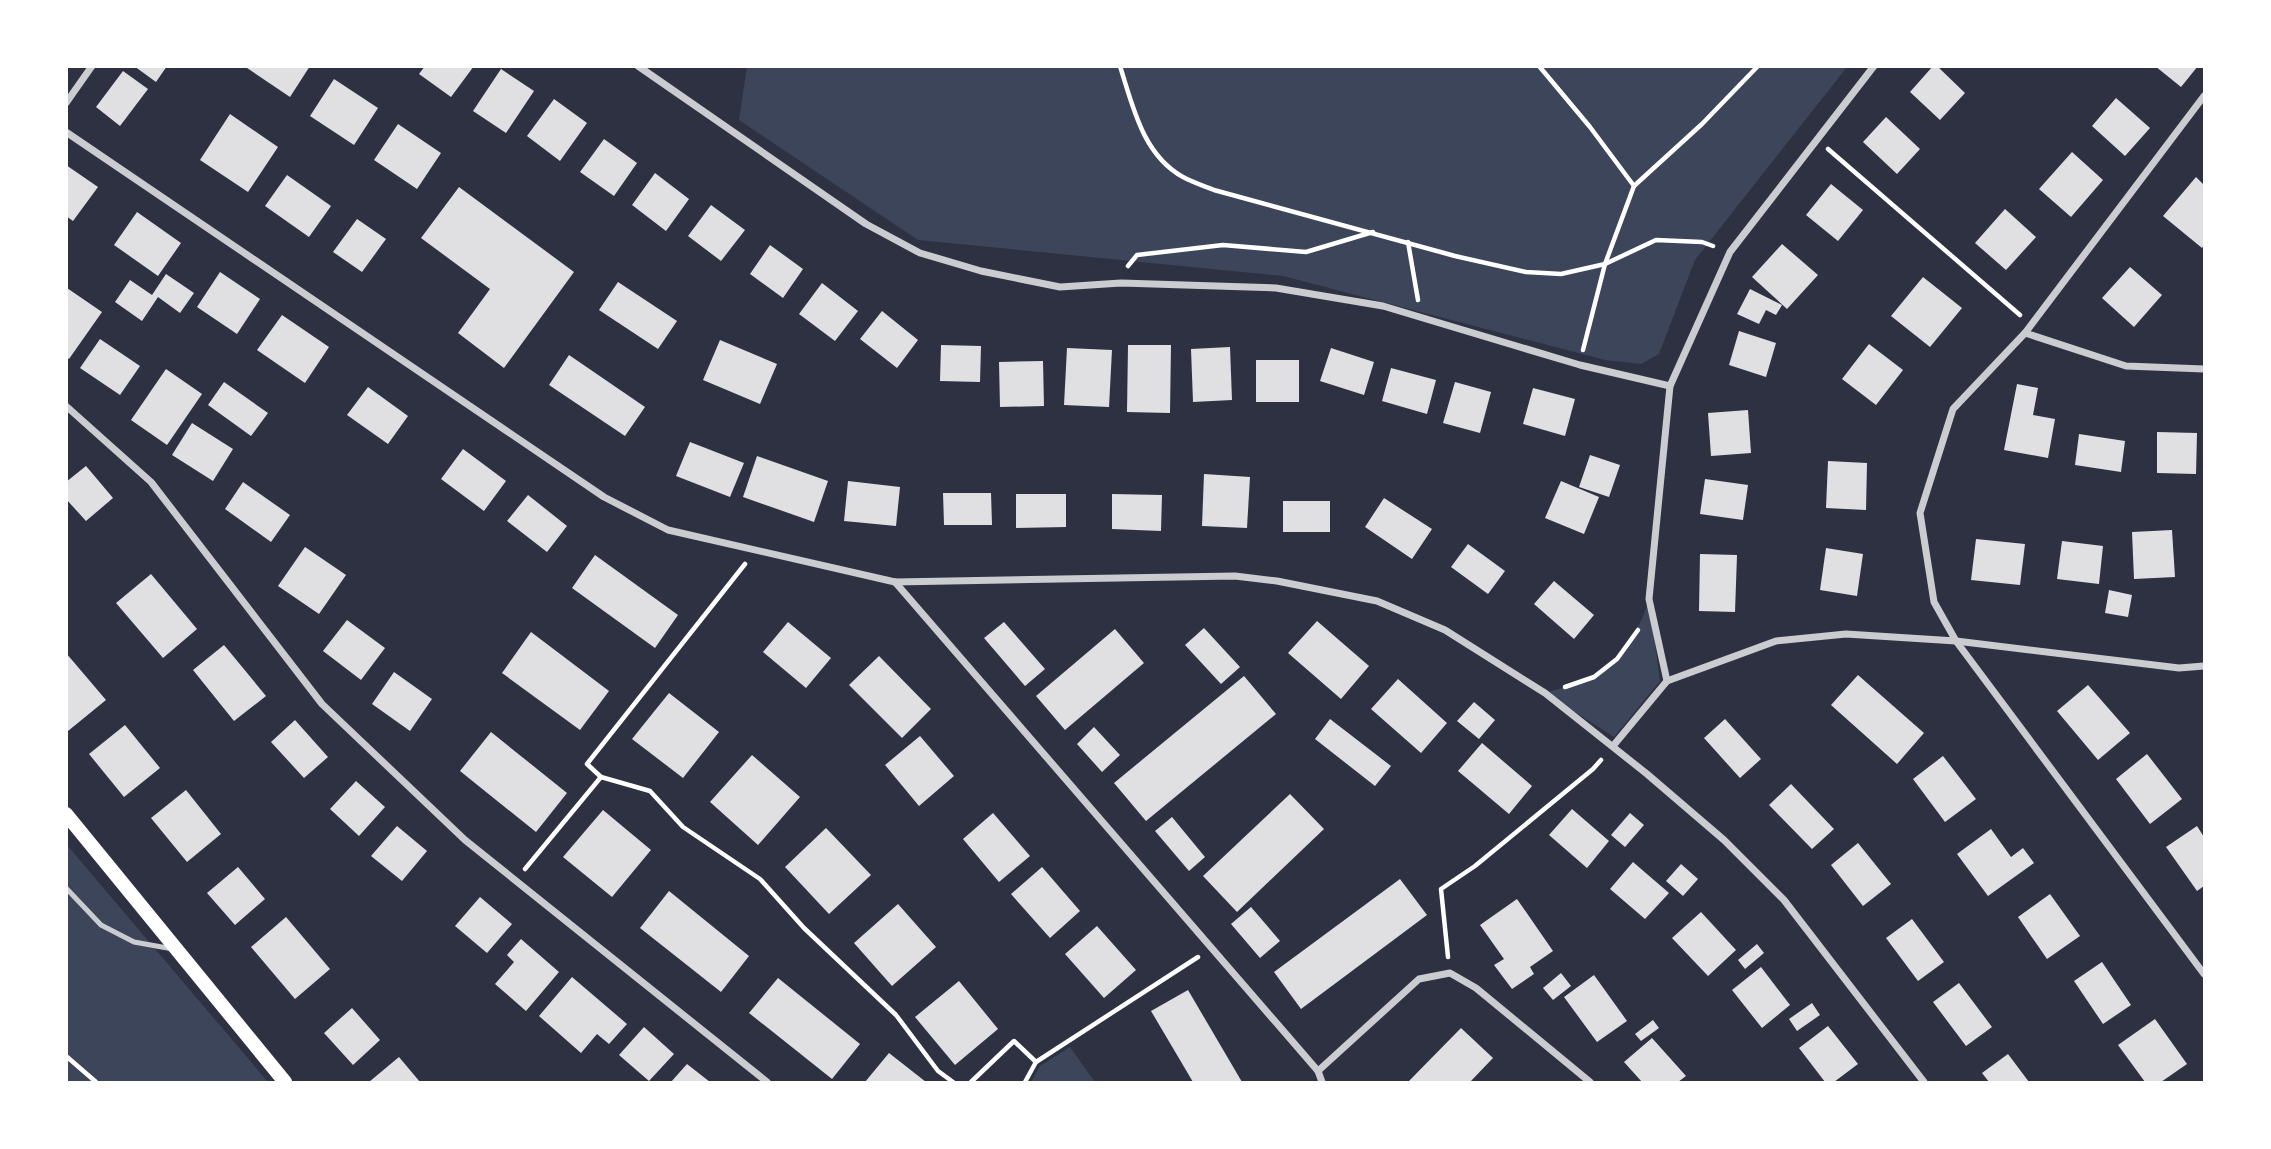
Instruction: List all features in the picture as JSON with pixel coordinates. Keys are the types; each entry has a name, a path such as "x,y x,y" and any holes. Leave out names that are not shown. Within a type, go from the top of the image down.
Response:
{"main road":[{"path":"66,814 285,1083"}],"street":[{"path":"66,103 92,66"},
{"path":"638,66 866,224 919,253 981,271 1060,287 1121,283 1276,288 1383,306 1580,365 1670,386"},
{"path":"1667,681 1649,600 1670,386 1730,252 1874,66"},
{"path":"2204,96 2025,333 1953,409 1920,513 1934,601 1956,641 2204,974"},
{"path":"66,132 604,497 668,530 895,582 1235,576 1277,581 1377,601 1446,630 1545,693 1613,746 1724,840 1784,900 1924,1083"},
{"path":"2025,333 2126,366 2204,369"},
{"path":"66,406 151,482 322,704 465,840 767,1083"},
{"path":"895,582 1318,1072 1322,1083"},
{"path":"1613,746 1667,681 1776,641 1846,634 1956,641 2179,668 2204,666"},
{"path":"1318,1072 1419,979 1450,973 1476,988 1590,1083"}],"lane":[{"path":"66,888 101,925 134,942 176,949"}],"path":[{"path":"1120,66 1142,131 1159,159 1183,177 1214,190 1455,256 1526,272 1561,274 1605,264 1656,240 1702,242 1730,252"},
{"path":"1539,66 1590,127 1634,186"},
{"path":"1580,365 1605,264 1634,186 1702,124 1758,66"},
{"path":"1817,139 2031,325"},
{"path":"1121,283 1130,261 1137,255 1223,245 1306,252 1373,232"},
{"path":"1408,242 1422,318"},
{"path":"756,551 587,764 601,777 650,791 683,827 760,879 804,928 896,1016 938,1071 953,1083"},
{"path":"1545,693 1594,677 1617,659 1636,634 1649,600"},
{"path":"1450,973 1441,889 1475,866 1583,778 1613,746"},
{"path":"515,880 601,777"},
{"path":"1025,1083 1036,1062 1211,948"},
{"path":"971,1083 1014,1041 1036,1062"},
{"path":"66,1056 96,1083"}],"shaded area":[{"path":"747,66 1847,67 1695,260 1659,354 1641,364 1605,360 1283,276 918,240 739,120"},
{"path":"1649,600 1660,681 1614,737 1545,693 1586,680 1612,664 1628,645"},
{"path":"67,845 268,1082 67,1082"},
{"path":"1070,1047 1095,1082 1031,1082 1040,1066"}],"building":[{"path":"134,66 167,66 156,82"},
{"path":"310,66 290,97 247,68"},
{"path":"425,66 474,66 451,97 419,74"},
{"path":"1933,66 1937,66 1965,93 1940,120 1910,92"},
{"path":"2155,66 2198,66 2181,87"},
{"path":"501,69 534,91 506,133 473,111"},
{"path":"123,71 148,89 120,126 96,107"},
{"path":"334,79 378,108 354,145 310,116"},
{"path":"2116,98 2150,128 2125,156 2092,126"},
{"path":"554,99 587,123 560,161 527,136"},
{"path":"230,114 278,147 248,192 200,160"},
{"path":"1886,117 1920,149 1897,174 1863,142"},
{"path":"398,124 441,153 417,189 374,160"},
{"path":"604,139 637,163 614,196 580,172"},
{"path":"2072,152 2103,180 2071,217 2039,189"},
{"path":"66,165 98,187 73,221 66,216"},
{"path":"655,173 689,199 666,231 632,205"},
{"path":"287,175 331,206 309,237 265,206"},
{"path":"2196,177 2204,185 2202,248 2163,216"},
{"path":"1831,184 1863,210 1838,241 1806,215"},
{"path":"459,187 574,272 504,368 458,333 490,289 421,238"},
{"path":"711,205 745,230 721,261 688,236"},
{"path":"2005,209 2036,237 2006,270 1975,243"},
{"path":"137,212 181,243 158,276 114,245"},
{"path":"357,219 386,239 362,272 333,252"},
{"path":"1782,244 1818,275 1787,309 1752,277"},
{"path":"770,245 803,269 783,298 750,274"},
{"path":"2130,267 2162,295 2134,327 2102,298"},
{"path":"220,272 260,299 237,334 197,307"},
{"path":"166,274 194,293 180,313 158,297 142,321 115,302 130,280 152,295"},
{"path":"1923,277 1962,308 1930,347 1891,316"},
{"path":"618,282 677,321 658,349 599,310"},
{"path":"822,283 858,311 835,341 799,314"},
{"path":"67,288 102,312 69,359 66,357"},
{"path":"1750,289 1782,305 1776,315 1766,310 1759,324 1737,314"},
{"path":"882,311 918,340 897,368 860,339"},
{"path":"282,315 329,347 305,383 257,350"},
{"path":"1739,331 1776,343 1766,377 1729,365"},
{"path":"100,339 140,366 120,395 80,368"},
{"path":"720,340 777,364 760,404 703,380"},
{"path":"1869,344 1903,370 1876,405 1842,379"},
{"path":"941,345 981,346 980,382 940,381"},
{"path":"1128,345 1171,345 1170,413 1127,412"},
{"path":"1230,347 1232,400 1193,402 1191,349"},
{"path":"1067,348 1112,350 1109,407 1064,405"},
{"path":"1331,348 1374,362 1364,395 1320,381"},
{"path":"569,355 645,407 625,436 549,385"},
{"path":"1256,360 1299,360 1299,402 1256,402"},
{"path":"1043,361 1044,406 1000,407 999,362"},
{"path":"1391,368 1436,380 1427,414 1382,401"},
{"path":"166,369 202,394 167,445 131,420"},
{"path":"224,382 268,413 251,436 208,405"},
{"path":"1455,382 1491,392 1480,433 1443,423"},
{"path":"2017,384 2038,388 2033,415 2055,419 2048,458 2004,450"},
{"path":"368,387 408,416 388,444 347,415"},
{"path":"1533,388 1575,399 1565,436 1523,424"},
{"path":"1748,410 1751,453 1711,456 1708,413"},
{"path":"192,423 233,449 213,481 172,455"},
{"path":"2157,432 2197,433 2196,474 2157,473"},
{"path":"2079,434 2125,441 2121,472 2075,465"},
{"path":"690,442 744,463 730,497 676,476"},
{"path":"463,449 506,481 484,511 441,479"},
{"path":"1590,455 1620,465 1609,497 1579,487"},
{"path":"757,456 828,481 814,522 743,497"},
{"path":"1828,461 1867,463 1866,510 1826,508"},
{"path":"86,466 113,498 86,521 66,499 66,482"},
{"path":"1204,474 1250,477 1247,528 1202,526"},
{"path":"1705,479 1748,485 1743,520 1700,514"},
{"path":"848,481 900,487 896,526 844,521"},
{"path":"1561,481 1599,497 1584,534 1545,518"},
{"path":"243,482 290,515 271,542 225,509"},
{"path":"943,493 991,493 992,525 944,525"},
{"path":"1016,494 1066,494 1066,527 1016,528"},
{"path":"1112,494 1162,495 1161,531 1112,529"},
{"path":"528,495 567,526 547,552 507,521"},
{"path":"1384,498 1432,529 1412,559 1365,527"},
{"path":"1283,501 1330,501 1330,532 1283,532"},
{"path":"2172,530 2175,577 2134,579 2132,532"},
{"path":"1976,539 2025,544 2020,585 1971,580"},
{"path":"2062,541 2103,546 2099,584 2057,579"},
{"path":"1468,544 1505,571 1488,594 1451,567"},
{"path":"305,547 346,575 319,614 278,586"},
{"path":"1826,548 1863,554 1857,596 1820,590"},
{"path":"1700,554 1737,555 1735,612 1699,611"},
{"path":"595,555 678,615 655,648 572,588"},
{"path":"151,574 197,629 163,658 116,603"},
{"path":"1554,581 1594,615 1574,639 1534,604"},
{"path":"2109,590 2132,595 2128,617 2105,613"},
{"path":"347,620 385,648 361,680 323,651"},
{"path":"1317,621 1369,666 1341,699 1288,653"},
{"path":"788,622 831,658 806,688 763,652"},
{"path":"1004,622 1045,669 1025,686 984,638"},
{"path":"1204,628 1240,667 1221,684 1185,645"},
{"path":"1115,629 1144,663 1065,730 1036,696"},
{"path":"531,632 609,691 580,730 502,673"},
{"path":"224,645 266,696 234,721 193,670"},
{"path":"66,653 106,700 68,731 66,730"},
{"path":"879,656 931,709 902,738 849,685"},
{"path":"394,672 432,699 410,731 372,704"},
{"path":"1858,675 1924,733 1897,764 1831,705"},
{"path":"1244,676 1276,714 1146,821 1114,783"},
{"path":"1398,679 1447,723 1421,753 1371,709"},
{"path":"2088,685 2130,733 2098,760 2057,711"},
{"path":"669,693 719,732 683,778 632,739"},
{"path":"1474,702 1495,720 1479,739 1457,721"},
{"path":"1330,719 1391,766 1375,786 1315,739"},
{"path":"1725,719 1761,759 1740,778 1704,738"},
{"path":"295,720 328,757 304,778 271,742"},
{"path":"125,725 160,768 124,797 89,754"},
{"path":"1094,727 1120,755 1102,772 1077,744"},
{"path":"491,732 567,793 536,832 460,771"},
{"path":"920,736 954,776 919,806 885,765"},
{"path":"1482,743 1532,786 1509,814 1458,771"},
{"path":"2147,754 2182,799 2150,824 2116,779"},
{"path":"752,755 800,797 758,845 710,802"},
{"path":"1943,756 1976,799 1945,822 1913,779"},
{"path":"356,781 385,807 359,836 330,809"},
{"path":"1791,784 1834,829 1812,849 1769,805"},
{"path":"186,790 221,834 187,862 151,818"},
{"path":"1290,794 1324,829 1237,912 1203,876"},
{"path":"1572,809 1609,841 1587,868 1549,835"},
{"path":"603,810 651,850 612,897 563,857"},
{"path":"993,813 1030,856 999,882 963,839"},
{"path":"1630,813 1644,825 1625,847 1611,835"},
{"path":"1172,817 1205,857 1189,871 1155,831"},
{"path":"397,826 427,851 402,881 371,856"},
{"path":"2197,826 2204,837 2204,886 2197,891 2166,847"},
{"path":"826,828 871,875 829,914 785,867"},
{"path":"1991,829 2011,857 2023,848 2034,863 1988,896 1957,854"},
{"path":"1858,843 1891,884 1863,906 1831,865"},
{"path":"1633,862 1669,893 1645,919 1610,889"},
{"path":"1681,864 1698,879 1683,896 1666,881"},
{"path":"238,867 265,899 235,925 207,893"},
{"path":"1042,867 1080,911 1050,938 1011,894"},
{"path":"1400,879 1427,915 1301,1009 1274,972"},
{"path":"669,891 749,956 721,992 640,928"},
{"path":"2050,894 2080,936 2047,959 2018,917"},
{"path":"480,897 512,924 487,953 455,926"},
{"path":"1517,899 1553,951 1530,967 1534,974 1512,989 1494,965 1504,959 1480,925"},
{"path":"898,904 936,947 892,986 854,943"},
{"path":"1251,907 1280,941 1260,958 1231,924"},
{"path":"1701,912 1736,950 1708,976 1672,938"},
{"path":"286,917 330,969 295,999 251,947"},
{"path":"1912,919 1944,962 1918,981 1886,938"},
{"path":"1097,926 1136,970 1104,998 1065,954"},
{"path":"521,939 559,972 526,1011 495,984 514,962 507,955"},
{"path":"1757,944 1764,953 1745,969 1738,960"},
{"path":"2102,962 2131,1005 2103,1024 2074,981"},
{"path":"1761,967 1790,1005 1762,1028 1732,990"},
{"path":"1561,973 1571,986 1553,1000 1543,988"},
{"path":"1594,975 1627,1021 1597,1042 1564,997"},
{"path":"572,977 627,1024 609,1044 597,1034 581,1053 539,1016"},
{"path":"778,978 860,1044 832,1079 749,1013"},
{"path":"959,981 998,1029 955,1065 915,1017"},
{"path":"1959,983 1992,1027 1966,1046 1933,1002"},
{"path":"1188,990 1242,1082 1193,1082 1151,1011"},
{"path":"1812,1003 1820,1015 1797,1031 1789,1019"},
{"path":"352,1008 380,1040 353,1065 324,1033"},
{"path":"2155,1019 2187,1064 2161,1082 2145,1082 2118,1045"},
{"path":"1653,1020 1659,1028 1641,1041 1635,1034"},
{"path":"1828,1026 1858,1064 1834,1082 1825,1082 1799,1048"},
{"path":"644,1027 674,1054 649,1081 619,1055"},
{"path":"1461,1028 1493,1058 1470,1082 1408,1082"},
{"path":"1652,1038 1686,1076 1678,1082 1642,1082 1624,1062"},
{"path":"889,1053 926,1082 865,1082"},
{"path":"2008,1054 2029,1082 1989,1082 1982,1073"},
{"path":"399,1057 420,1082 369,1082"},
{"path":"687,1064 710,1082 671,1082"}]}
